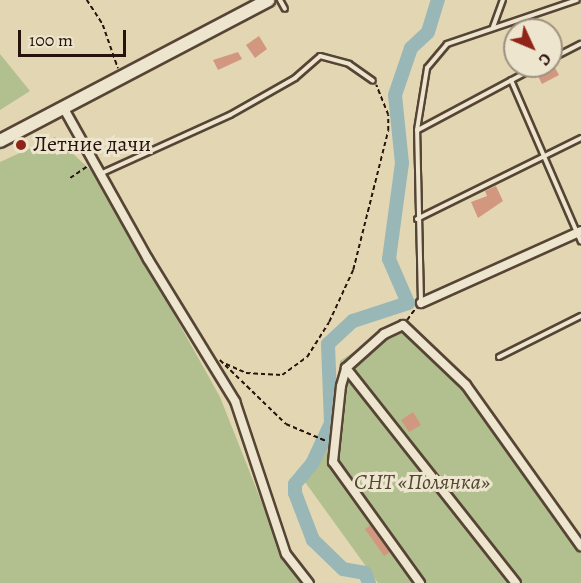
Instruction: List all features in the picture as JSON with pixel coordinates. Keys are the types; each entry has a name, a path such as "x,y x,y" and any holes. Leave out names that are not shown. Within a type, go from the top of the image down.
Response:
{"street":[{"path":"0,141 268,0"},
{"path":"63,107 100,174 235,401 286,554 309,583"},
{"path":"421,303 579,232"},
{"path":"420,583 333,462 341,386 346,368 384,334 403,325 466,385 581,546"},
{"path":"346,368 516,583"}],"lane":[{"path":"280,0 285,9"},
{"path":"493,27 494,17 504,0"},
{"path":"421,303 417,219 417,130 427,68 447,44 578,0"},
{"path":"563,53 581,44"},
{"path":"100,174 230,115 295,78 320,56 349,64 373,81"},
{"path":"417,130 515,78"},
{"path":"511,80 543,157 579,232 581,242"},
{"path":"417,219 581,138"},
{"path":"499,357 581,316"}],"path":[{"path":"87,0 103,25 122,77"},
{"path":"206,352 246,373 282,375 307,357 329,322 353,270 388,131 382,95 373,81"},
{"path":"70,178 94,163"},
{"path":"403,325 421,303"},
{"path":"226,364 286,424 327,441"}],"green space":[{"path":"0,54 30,91 0,110"},
{"path":"55,137 97,176 220,397 283,556 304,583 0,583 0,162"},
{"name":"СНТ «Полянка»","path":"401,321 462,384 581,541 581,583 378,583 305,482 331,440 340,361"}],"building":[{"path":"259,36 267,49 255,58 246,45"},
{"path":"238,52 242,59 218,70 213,60"},
{"path":"539,78 553,78 542,84"},
{"path":"496,186 503,201 478,218 471,202 487,196 485,191"},
{"path":"413,412 421,425 409,432 401,420"},
{"path":"371,525 390,552 384,556 365,529"}],"waterway":[{"path":"369,583 365,573 343,569 313,540 295,493 295,484 312,464 331,423 328,344 353,321 408,303 389,259 402,163 395,95 411,48 428,32 438,0"}],"place":[{"name":"Летние дачи","path":"21,145"}]}
